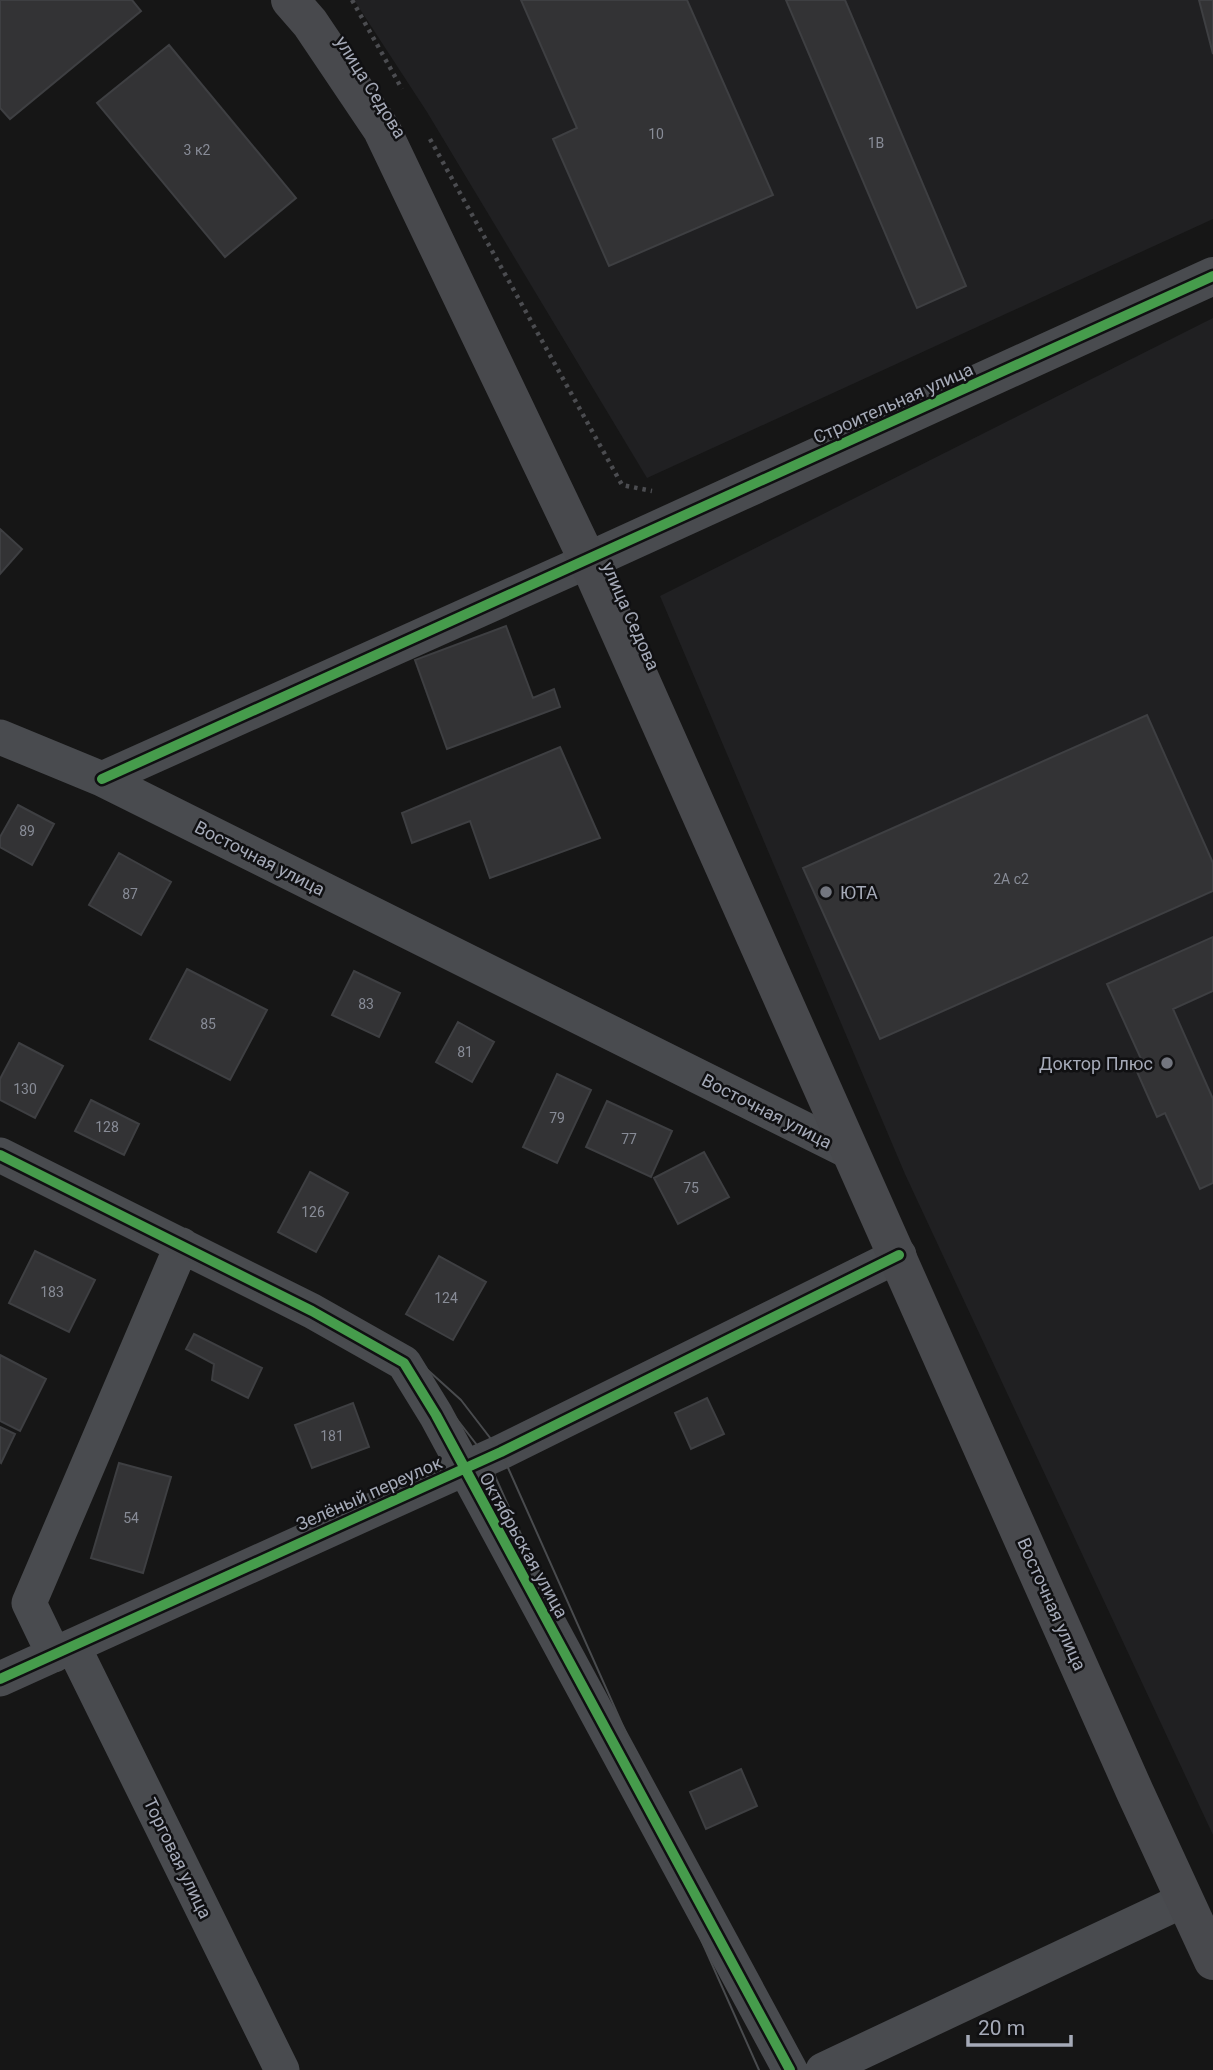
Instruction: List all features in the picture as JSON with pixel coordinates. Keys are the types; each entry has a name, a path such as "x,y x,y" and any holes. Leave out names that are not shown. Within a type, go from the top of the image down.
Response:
{"main road":[{"name":"улица Седова","path":"290,0 310,23 382,130 588,561 850,1152"},
{"name":"Восточная улица","path":"850,1152 899,1255 1213,1961"}],"street":[{"name":"Строительная улица","path":"588,561 1213,276"},
{"path":"102,779 588,561"},
{"name":"Восточная улица","path":"0,737 102,779 850,1152"},
{"name":"Октябрьская улица","path":"0,1155 182,1245 404,1363 436,1415 790,2070"},
{"name":"Торговая улица","path":"182,1245 29,1603 64,1650 282,2070"},
{"name":"Зелёный переулок","path":"0,1679 463,1469 899,1255"},
{"path":"823,2070 1184,1900"}],"path":[{"path":"352,0 405,94"},
{"path":"425,130 622,485 655,492"}],"shaded area":[{"path":"354,0 1213,0 1213,219 647,478 427,112"},
{"path":"1213,318 1213,1835 905,1174 660,596"}],"building":[{"path":"0,0 132,0 141,11 10,119 0,108"},
{"path":"521,0 687,0 773,195 609,266 553,139 577,128"},
{"path":"786,0 845,0 966,286 917,308"},
{"path":"1199,0 1213,0 1213,54"},
{"path":"169,45 296,198 225,257 97,103"},
{"path":"0,529 22,549 0,574"},
{"path":"506,626 533,698 554,689 560,707 447,749 415,660"},
{"path":"1147,715 1213,863 1213,891 880,1039 803,868"},
{"path":"560,747 600,838 490,878 470,821 412,843 402,813"},
{"path":"18,805 54,824 32,865 0,847 0,837"},
{"path":"119,853 171,882 141,935 89,905"},
{"name":"Доктор Плюс","path":"1213,937 1213,991 1173,1009 1213,1099 1213,1183 1200,1189 1165,1113 1157,1117 1134,1065 1142,1061 1107,984"},
{"path":"187,969 267,1010 230,1080 150,1039"},
{"path":"354,971 400,993 379,1037 332,1015"},
{"path":"458,1022 494,1042 472,1082 436,1062"},
{"path":"19,1043 63,1066 35,1118 0,1100 0,1079"},
{"path":"557,1074 591,1090 557,1163 523,1147"},
{"path":"91,1100 139,1124 124,1155 75,1131"},
{"path":"607,1101 672,1131 651,1177 586,1147"},
{"path":"704,1152 729,1197 678,1224 654,1178"},
{"path":"310,1172 348,1193 316,1252 278,1232"},
{"path":"35,1251 95,1280 69,1332 9,1303"},
{"path":"439,1256 486,1282 453,1340 406,1314"},
{"path":"194,1334 262,1368 248,1398 212,1380 214,1364 186,1349"},
{"path":"0,1355 46,1379 20,1431 0,1421"},
{"path":"707,1398 724,1434 691,1449 675,1413"},
{"path":"353,1403 369,1447 312,1468 295,1425"},
{"path":"0,1427 15,1434 1,1463 0,1462"},
{"path":"119,1463 171,1477 143,1573 91,1558"},
{"path":"741,1769 757,1806 706,1829 690,1792"}],"tram line":[{"path":"0,1148 410,1354 461,1400 501,1452 776,2070"},
{"path":"0,1165 401,1367 449,1409 487,1458 759,2070"}],"cycle path":[{"path":"102,779 1213,276"},
{"path":"0,1155 312,1311 404,1363 436,1415 790,2070"},
{"path":"0,1679 501,1452 899,1255"}],"place":[{"name":"ЮТА","path":"826,892"},
{"name":"Доктор Плюс","path":"1167,1063"}]}
